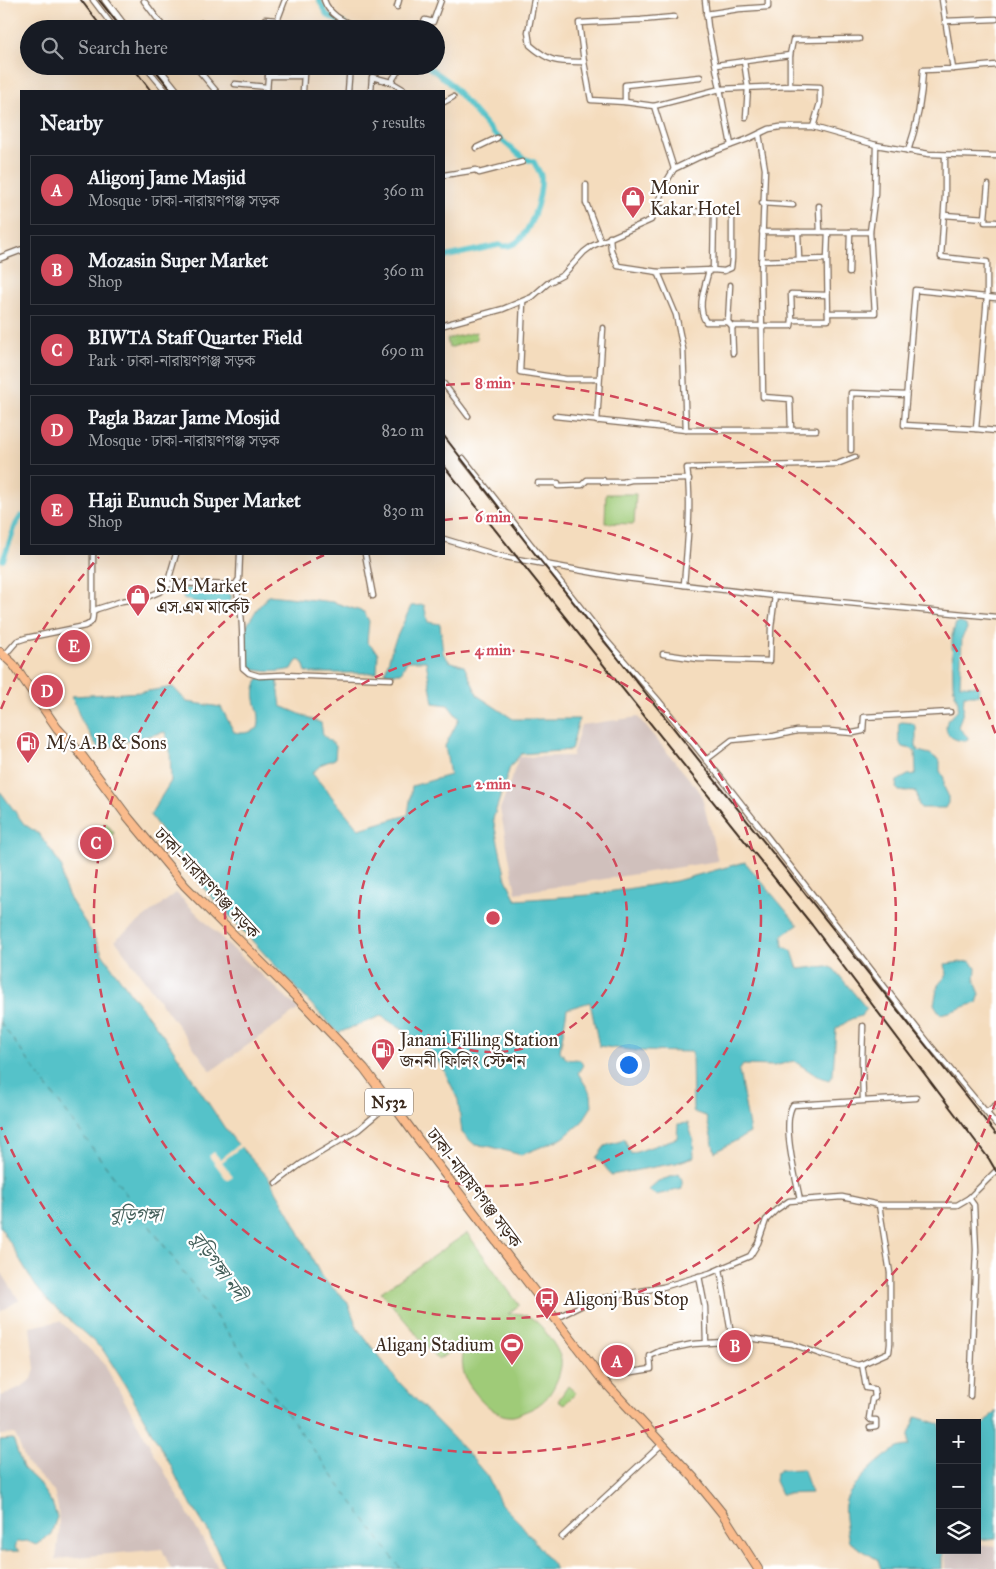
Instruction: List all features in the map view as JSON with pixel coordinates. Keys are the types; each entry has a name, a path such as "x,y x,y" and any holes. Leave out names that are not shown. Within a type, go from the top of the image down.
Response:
{"highway":[{"name":"ঢাকা-নারায়ণগঞ্জ সড়ক","path":"2,654 13,664 57,728 80,753 127,816 185,886 364,1068 600,1377 693,1477 722,1513 758,1569"}],"street":[{"path":"93,0 108,20"},
{"path":"105,0 120,20"},
{"path":"265,20 276,20 284,0"},
{"path":"324,0 328,10 342,20"},
{"path":"397,7 399,0"},
{"path":"434,20 441,0"},
{"path":"534,0 528,32 530,45 553,61 584,62"},
{"path":"705,0 731,145"},
{"path":"706,14 739,8 768,7 768,0"},
{"path":"942,0 953,69"},
{"path":"144,1 158,20"},
{"path":"674,17 579,23 591,100 654,106 720,89 790,86 820,88 820,103 813,127"},
{"path":"945,21 996,18"},
{"path":"790,86 790,55 793,40 860,39"},
{"path":"716,65 790,55"},
{"path":"744,62 748,88 746,117"},
{"path":"908,151 919,117 923,70 996,66"},
{"path":"153,75 165,90"},
{"path":"164,75 176,90"},
{"path":"202,75 215,90"},
{"path":"235,84 267,89 268,76 302,75"},
{"path":"303,90 304,75"},
{"path":"348,90 349,75"},
{"path":"391,82 395,75"},
{"path":"371,90 372,77 391,82 404,90"},
{"path":"625,102 625,85 700,77"},
{"path":"445,101 453,97"},
{"path":"654,106 674,169"},
{"path":"445,325 503,309 532,297 548,283 563,275 584,252 610,237 652,220 665,184 674,169 769,129 813,127 876,145 908,151 945,155 996,156"},
{"path":"759,134 764,169 761,261 764,397 790,399 791,430"},
{"path":"476,148 497,138"},
{"path":"828,314 876,313 870,232 875,194 876,145"},
{"path":"945,155 941,257 987,262 987,297 976,429"},
{"path":"445,175 476,170 479,173 522,162"},
{"path":"586,185 586,203 601,242"},
{"path":"988,185 985,222 996,222"},
{"path":"762,203 793,205"},
{"path":"819,206 820,232"},
{"path":"610,237 611,250 618,266 658,272 711,270 724,272 731,268 733,246 732,212 714,213 656,208"},
{"path":"714,213 711,270 702,299 702,316 706,322 762,327 791,326 791,294 827,295"},
{"path":"944,215 985,218"},
{"path":"762,232 870,232"},
{"path":"798,232 800,259"},
{"path":"792,320 828,320 828,232"},
{"path":"849,273 850,232"},
{"path":"0,258 20,250"},
{"path":"761,261 827,259"},
{"path":"658,272 676,315 683,349 686,430"},
{"path":"730,285 730,324 733,353"},
{"path":"996,298 915,290 904,426 996,431"},
{"path":"523,302 520,372 566,379 599,379"},
{"path":"597,421 602,328"},
{"path":"445,385 468,416"},
{"path":"851,450 851,393 906,395"},
{"path":"555,416 686,430 751,432 816,430"},
{"path":"684,585 688,530 688,468 837,464 855,457"},
{"path":"463,458 606,640 658,700 706,760 930,1045 996,1124"},
{"path":"538,483 558,483 558,486 569,486 582,485 587,480 623,482 649,479 689,479"},
{"path":"445,539 500,556 617,577 775,596 996,617"},
{"path":"2,654 17,641 90,624 94,611 93,555"},
{"path":"167,585 176,555"},
{"path":"235,585 239,579 240,555"},
{"path":"365,555 373,596"},
{"path":"94,611 122,602 147,597 174,582 235,585"},
{"path":"235,585 241,603 243,668 249,673 259,676 391,678"},
{"path":"663,654 698,659 770,661 771,627 775,596"},
{"path":"706,760 732,740 797,732 829,731 853,733 864,731 864,717 950,712"},
{"path":"863,1026 863,1100"},
{"path":"800,1200 790,1150 788,1118 792,1106 810,1103 916,1098"},
{"path":"276,1183 301,1164 358,1130 390,1103"},
{"path":"987,1112 996,1104"},
{"path":"556,1318 592,1300 663,1287 720,1269 750,1256 758,1243 766,1220 789,1201 842,1196 879,1205 957,1205 969,1198 996,1171"},
{"path":"969,1198 974,1205 976,1250 970,1396"},
{"path":"600,1377 651,1369 650,1356 660,1351 723,1342 740,1337 792,1344 858,1365 889,1352 890,1273 879,1205"},
{"path":"720,1269 732,1339"},
{"path":"699,1276 705,1307 706,1343"},
{"path":"862,1364 866,1388 874,1389 875,1393 875,1398 872,1399 869,1418 877,1422 876,1427 870,1428"},
{"path":"562,1537 662,1444"}],"shaded area":[{"path":"638,717 701,793 718,861 516,893 500,809 519,757 572,756 581,725"},
{"path":"176,893 231,947 299,1009 211,1071 115,940"},
{"path":"0,1270 19,1300 0,1312"},
{"path":"60,1321 103,1362 219,1569 171,1569 162,1549 56,1559 59,1533 58,1508 54,1491 27,1464 15,1434 0,1435 0,1396 21,1387 32,1379 35,1369 30,1327"},
{"path":"981,1544 996,1546 996,1569 945,1569 946,1554 981,1554"}],"green space":[{"path":"476,332 477,339 449,348 447,339"},
{"path":"606,494 636,494 634,524 605,523"},
{"path":"106,823 114,833 94,851 85,835"},
{"path":"467,1233 519,1305 508,1314 528,1316 537,1322 554,1344 561,1360 559,1375 546,1398 537,1406 515,1416 504,1415 494,1411 480,1399 469,1384 464,1372 462,1359 468,1340 438,1360 381,1292"},
{"path":"568,1386 576,1393 564,1405 558,1401"}],"water":[{"path":"187,588 226,592 232,596 229,603 212,605 184,599 181,591"},
{"path":"269,595 333,602 364,612 369,621 367,642 378,653 377,673 306,672 303,663 299,660 292,669 280,671 247,668 244,654 244,630 257,609"},
{"path":"424,605 428,622 440,624 443,653 449,661 464,666 478,696 513,719 579,719 571,750 521,754 510,767 493,819 506,879 516,900 589,895 676,881 745,862 798,925 782,936 783,946 792,951 798,969 827,966 834,969 867,1009 861,1016 851,1019 836,1029 833,1074 829,1080 817,1076 794,1061 774,1066 743,1065 739,1071 750,1133 715,1152 706,1116 693,1112 692,1052 636,1051 599,1046 590,1002 567,1009 560,1051 566,1058 571,1060 577,1059 583,1065 578,1073 591,1094 592,1106 582,1122 563,1138 521,1155 488,1146 475,1145 462,1133 458,1100 443,1068 422,1042 381,1016 338,1033 206,891 150,815 171,781 170,749 165,732 127,741 100,751 81,720 72,696 142,692 173,687 187,702 221,707 234,732 243,733 258,728 259,714 254,692 259,678 277,678 281,706 321,723 323,735 336,746 335,759 322,764 312,773 359,829 408,815 412,786 450,775 445,746 459,719 448,705 433,703 426,661 407,661 401,673 385,673 393,645 411,606"},
{"path":"956,623 966,625 967,629 962,637 960,685 979,686 978,695 964,695 963,712 958,727 968,737 964,741 949,735 946,728 948,719 954,715 958,707 953,683 952,636"},
{"path":"899,723 912,723 916,726 916,746 918,751 930,754 940,761 940,771 944,778 944,787 948,795 948,803 945,808 921,808 916,792 899,791 896,788 897,781 916,772 915,751 902,747 900,742 898,732"},
{"name":"বুড়িগঙ্গা","path":"0,791 24,824 39,834 53,853 62,868 63,883 70,899 92,933 103,955 169,1043 224,1127 268,1177 292,1218 322,1278 347,1301 358,1329 397,1380 465,1450 487,1476 501,1504 520,1523 556,1569 226,1569 209,1533 183,1491 171,1466 121,1378 103,1350 47,1300 35,1285 0,1226"},
{"path":"970,961 976,968 975,981 980,994 977,1003 940,1014 934,1004 938,985 947,975 945,964"},
{"path":"688,1123 693,1139 694,1157 676,1163 611,1175 596,1158 605,1146 621,1141 624,1138 631,1154 677,1138 678,1124"},
{"path":"679,1174 682,1180 682,1189 656,1195 648,1190 658,1181"},
{"path":"996,1410 996,1538 981,1540 981,1425"},
{"path":"916,1417 936,1423 936,1554 943,1554 942,1569 881,1569 878,1560 849,1542 845,1505 849,1493 877,1463 898,1448 909,1446 909,1434"},
{"path":"13,1439 23,1468 37,1481 52,1503 57,1517 51,1534 36,1545 27,1541 17,1542 15,1548 19,1551 0,1552 0,1440"},
{"path":"802,1469 811,1493 781,1494 775,1481 776,1473 780,1470"}],"pier":[{"path":"240,1143 242,1146 222,1162 233,1176 227,1180 209,1156 214,1152 220,1159"}],"waterway":[{"path":"319,0 327,15 336,20"},
{"path":"440,75 448,81 493,133 523,158 534,162 541,176 540,195 533,217 522,237 515,243 445,257"},
{"path":"3,560 20,518"}],"ferry route":[{"path":"0,1022 401,1569"}],"railway":[{"path":"81,0 96,20"},
{"path":"99,0 115,20"},
{"path":"139,75 150,90"},
{"path":"159,75 171,90"},
{"path":"445,437 532,550 996,1134"},
{"path":"445,467 812,925 989,1159 996,1171"}],"place":[{"name":"Monir Kakar Hotel","path":"633,219"},
{"name":"S.M Market এস.এম মার্কেট","path":"138,617"},
{"name":"Haji Eunuch Super Market","path":"74,646"},
{"name":"Pagla Bazar Jame Mosjid","path":"47,691"},
{"name":"M/s A.B & Sons","path":"28,764"},
{"name":"BIWTA Staff Quarter Field","path":"96,843"},
{"name":"Janani Filling Station জননী ফিলিং স্টেশন","path":"383,1071"},
{"name":"Aligonj Bus Stop","path":"547,1320"},
{"name":"Mozasin Super Market","path":"735,1346"},
{"name":"Aligonj Jame Masjid","path":"617,1361"},
{"name":"Aliganj Stadium","path":"512,1366"}],"water label":[{"name":"বুড়িগঙ্গা নদী","path":"219,1266"}]}
